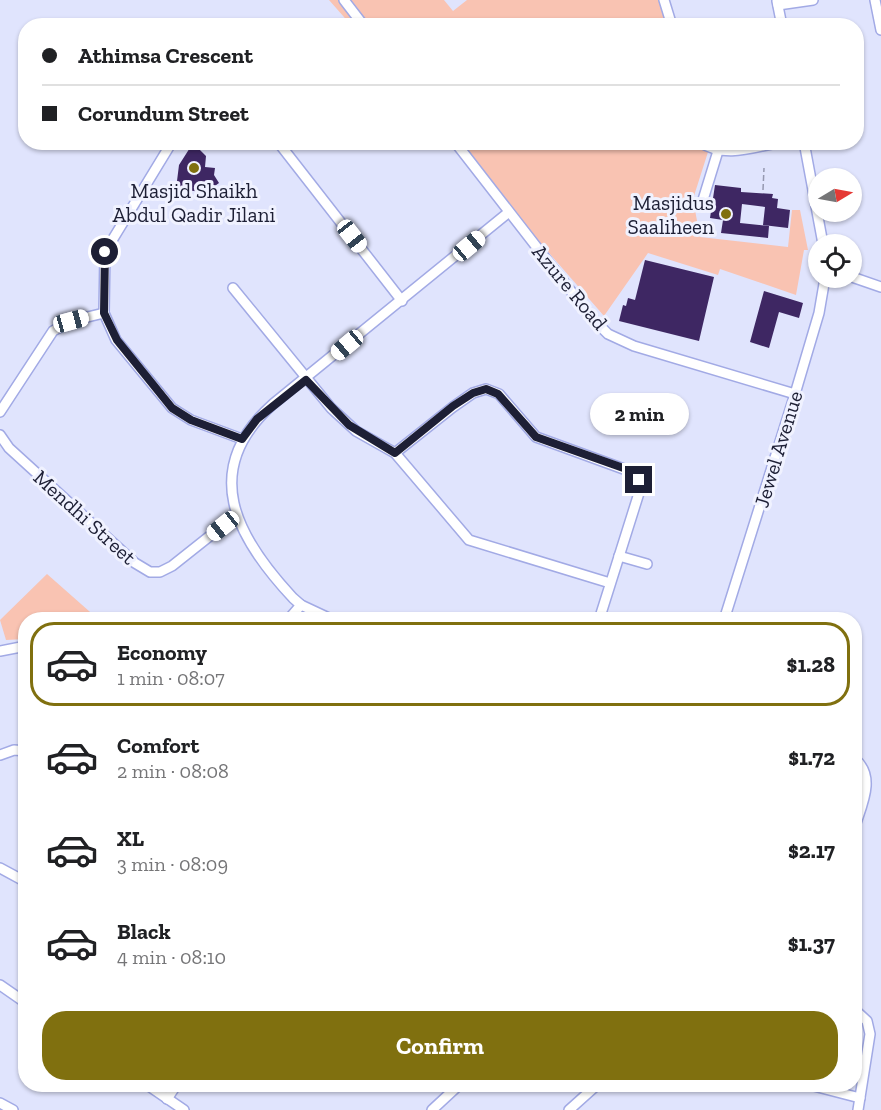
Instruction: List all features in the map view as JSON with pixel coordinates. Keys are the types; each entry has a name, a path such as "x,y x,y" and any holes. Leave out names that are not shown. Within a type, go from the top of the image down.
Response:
{"street":[{"path":"344,0 358,18"},
{"path":"664,0 670,18"},
{"path":"780,18 777,2 813,0"},
{"path":"875,0 881,30"},
{"path":"167,150 105,252 104,313 117,340 172,408 191,420 242,439"},
{"path":"284,150 402,301"},
{"name":"Azure Road","path":"461,150 591,317 608,334 634,346 795,394"},
{"path":"702,203 718,151 725,150"},
{"path":"805,150 821,234"},
{"path":"316,612 301,605 258,557 235,516 233,470 242,439 257,419 509,212"},
{"path":"862,280 881,286"},
{"path":"232,288 306,380 349,425 395,453 469,540 610,583"},
{"name":"Jewel Avenue","path":"727,612 795,394 819,313 823,288"},
{"path":"0,412 53,331 64,323 104,313"},
{"path":"395,453 473,393 486,389 494,391 536,437 629,470 639,480 639,493 601,612"},
{"name":"Mendhi Street","path":"0,435 9,448 73,507 135,563 150,572 159,572 172,566 235,516"},
{"path":"619,556 647,564"},
{"path":"295,612 301,605"},
{"path":"0,649 18,647"},
{"path":"0,755 18,750"},
{"path":"862,767 867,778 862,804"},
{"path":"0,868 18,878"},
{"path":"0,986 18,998"},
{"path":"862,1016 867,1021 870,1034 862,1085"},
{"path":"157,1092 184,1110"},
{"path":"167,1099 172,1092"},
{"path":"432,1110 451,1092"},
{"path":"569,1110 589,1092"},
{"path":"837,1092 860,1098"},
{"path":"858,1110 861,1092"},
{"path":"0,1103 13,1110"}],"path":[{"path":"763,190 764,168"}],"shaded area":[{"path":"329,0 444,0 453,11 467,0 661,0 665,18 345,18"},
{"path":"459,150 705,150 708,152 693,199 700,237 788,247 792,210 800,210 808,250 804,250 796,295 720,269 718,275 648,253 604,316"},
{"path":"47,574 90,612 18,612 18,639 6,640 0,620"}],"building":[{"name":"Masjid Shaikh Abdul Qadir Jilani","path":"189,150 200,150 206,156 205,167 215,168 214,175 219,183 212,188 212,193 176,189 179,165"},
{"name":"Masjidus Saaliheen","path":"715,185 741,188 741,192 773,194 772,198 778,199 777,208 790,210 788,228 763,225 765,207 742,204 740,223 769,226 768,238 721,233 723,220 710,218"},
{"path":"645,260 714,277 699,341 619,321 623,305 626,306 628,298 635,300"},
{"path":"764,291 803,303 799,318 779,312 769,348 750,342"}],"place":[{"name":"Masjid Shaikh Abdul Qadir Jilani","path":"194,168"},
{"name":"Masjidus Saaliheen","path":"726,214"}],"route":[{"path":"105,252 103,296 106,321 117,340 166,402 191,420 242,439 257,419 273,404 306,380 339,417 356,431 395,453 453,406 473,393 486,389 498,394 536,437 629,470 639,480"}]}
